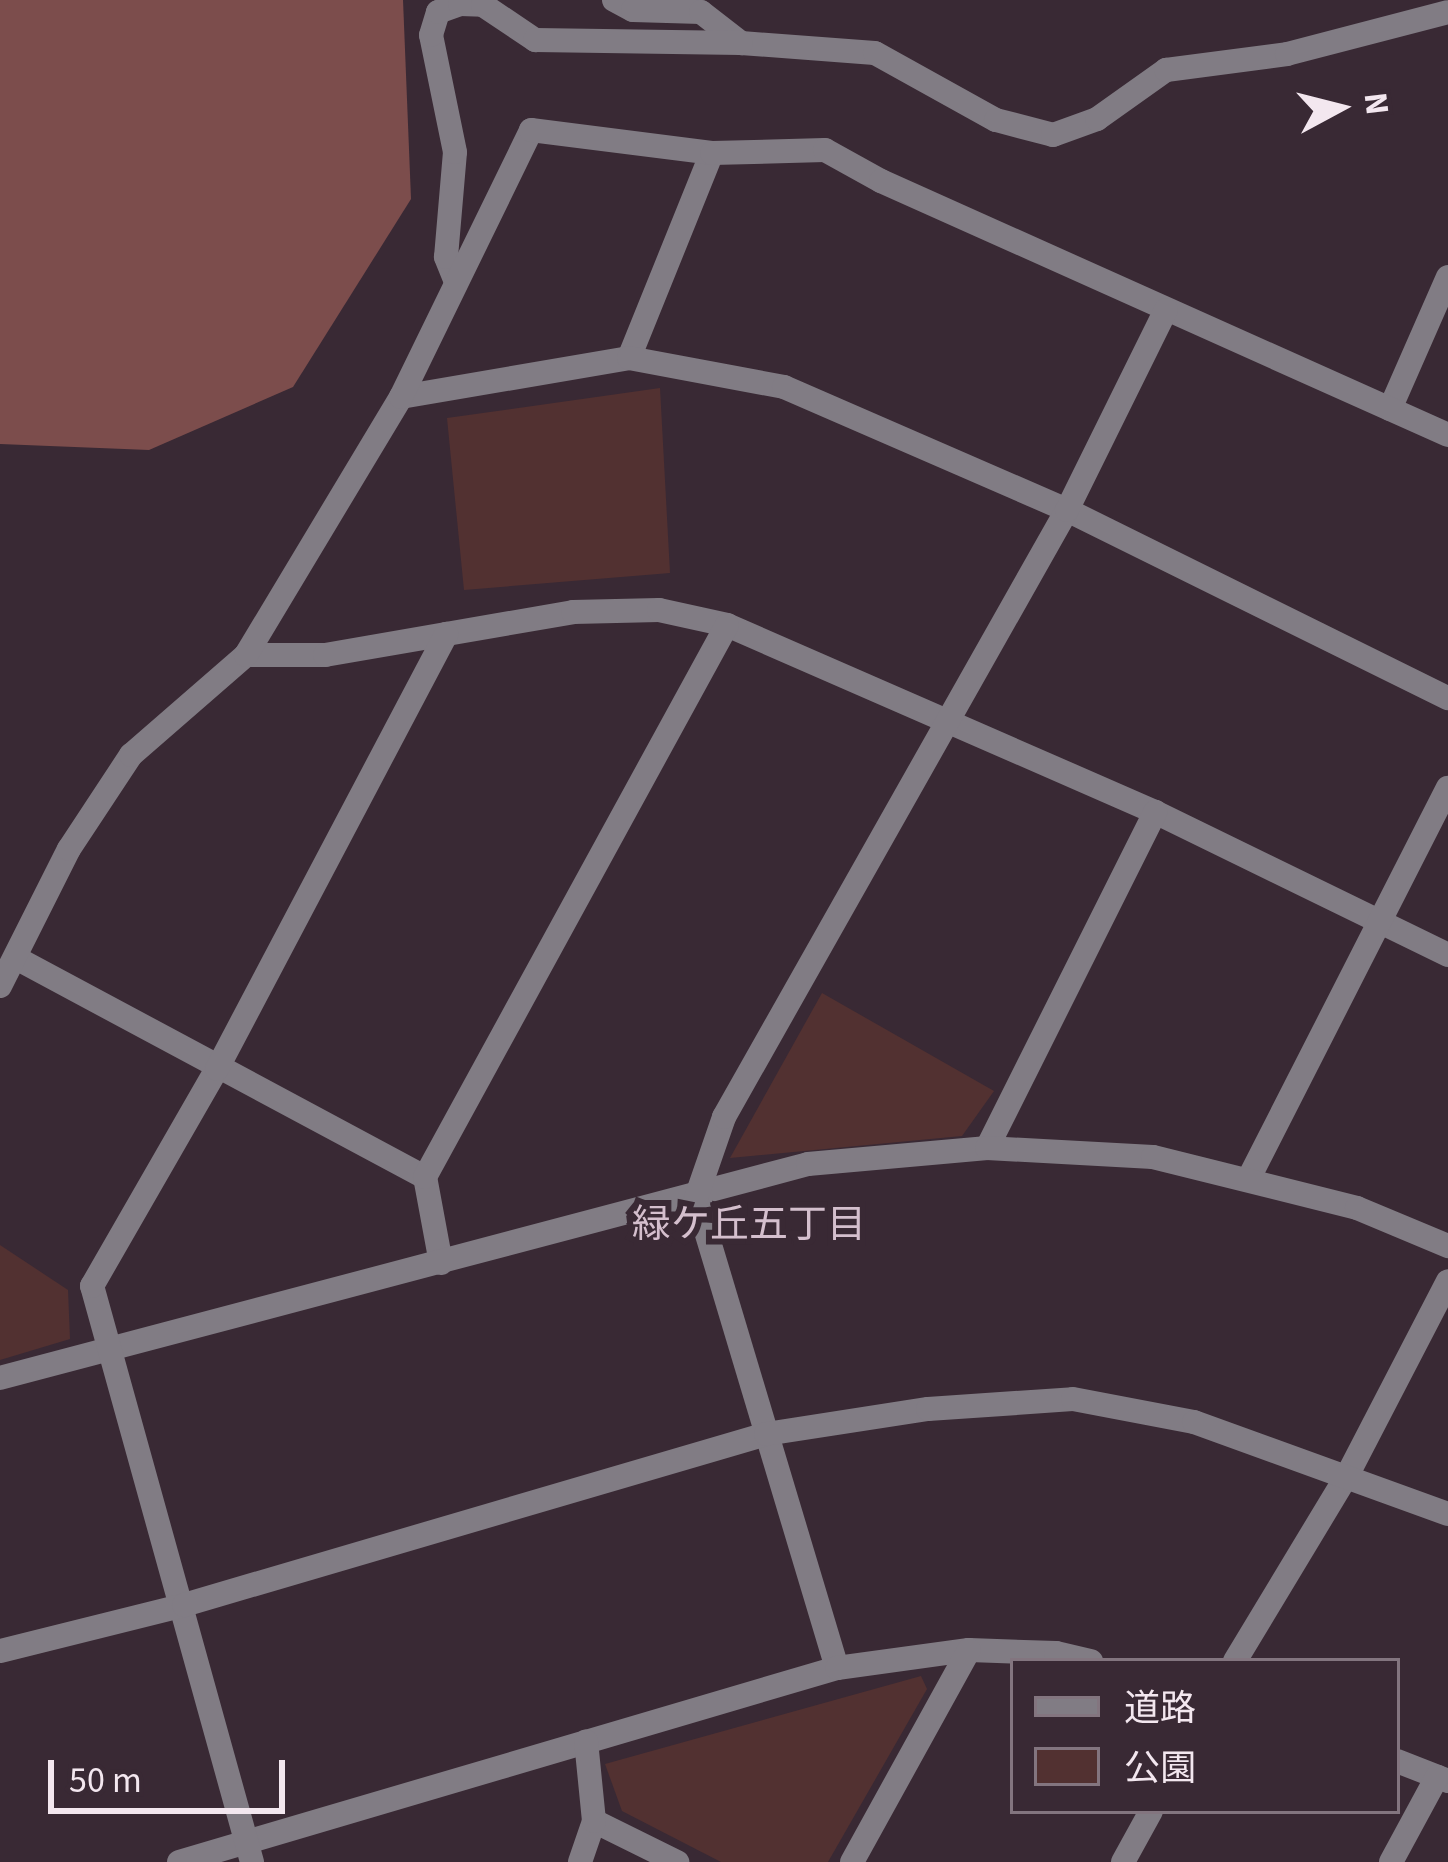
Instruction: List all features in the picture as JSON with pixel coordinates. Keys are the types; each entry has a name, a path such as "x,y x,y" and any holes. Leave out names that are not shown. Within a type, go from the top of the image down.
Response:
{"street":[{"path":"614,0 633,10 700,12 741,43"},
{"path":"456,282 446,257 455,152 430,35 438,12 460,4 483,5 535,40 741,43 875,53 996,120 1053,136 1097,119 1166,70 1287,54 1448,12"},
{"path":"0,986 69,849 131,755 245,656 401,397 531,130 712,153 825,150 1166,310 1448,435"},
{"path":"629,358 712,153"},
{"path":"1390,409 1448,277"},
{"path":"837,1668 696,1198 724,1117 1067,510 1166,310"},
{"path":"401,397 629,358 784,387 1067,510 1448,698"},
{"path":"245,656 325,655 573,612 659,610 727,625 1155,812 1448,955"},
{"path":"441,1263 425,1178 727,625"},
{"path":"249,1853 114,1349 92,1286 218,1069 446,634"},
{"path":"1249,1178 1378,917 1448,788"},
{"path":"987,1148 1155,812"},
{"path":"16,958 425,1178"},
{"path":"0,1378 696,1198 734,1181 808,1164 987,1148 1153,1157 1357,1208 1448,1246"},
{"path":"1237,1658 1348,1474 1448,1281"},
{"path":"0,1652 184,1605 766,1435 928,1409 1073,1399 1194,1422 1448,1514"},
{"path":"852,1862 969,1649"},
{"path":"179,1862 249,1853 586,1742 837,1668 969,1649 1078,1658"},
{"path":"580,1862 594,1821 586,1742"},
{"path":"1390,1862 1442,1779 1400,1762"},
{"path":"1123,1862 1149,1814"},
{"path":"594,1821 676,1862"}],"green space":[{"path":"660,388 670,573 464,590 447,418"},
{"path":"822,993 994,1091 962,1136 730,1158"},
{"path":"0,1245 68,1290 70,1339 0,1360"},
{"path":"921,1676 927,1689 828,1862 721,1862 622,1811 605,1764"}],"shaded area":[{"path":"0,0 403,0 411,199 293,387 149,450 0,444"}],"district":[{"name":"緑ケ丘五丁目","path":"749,1225"}]}
